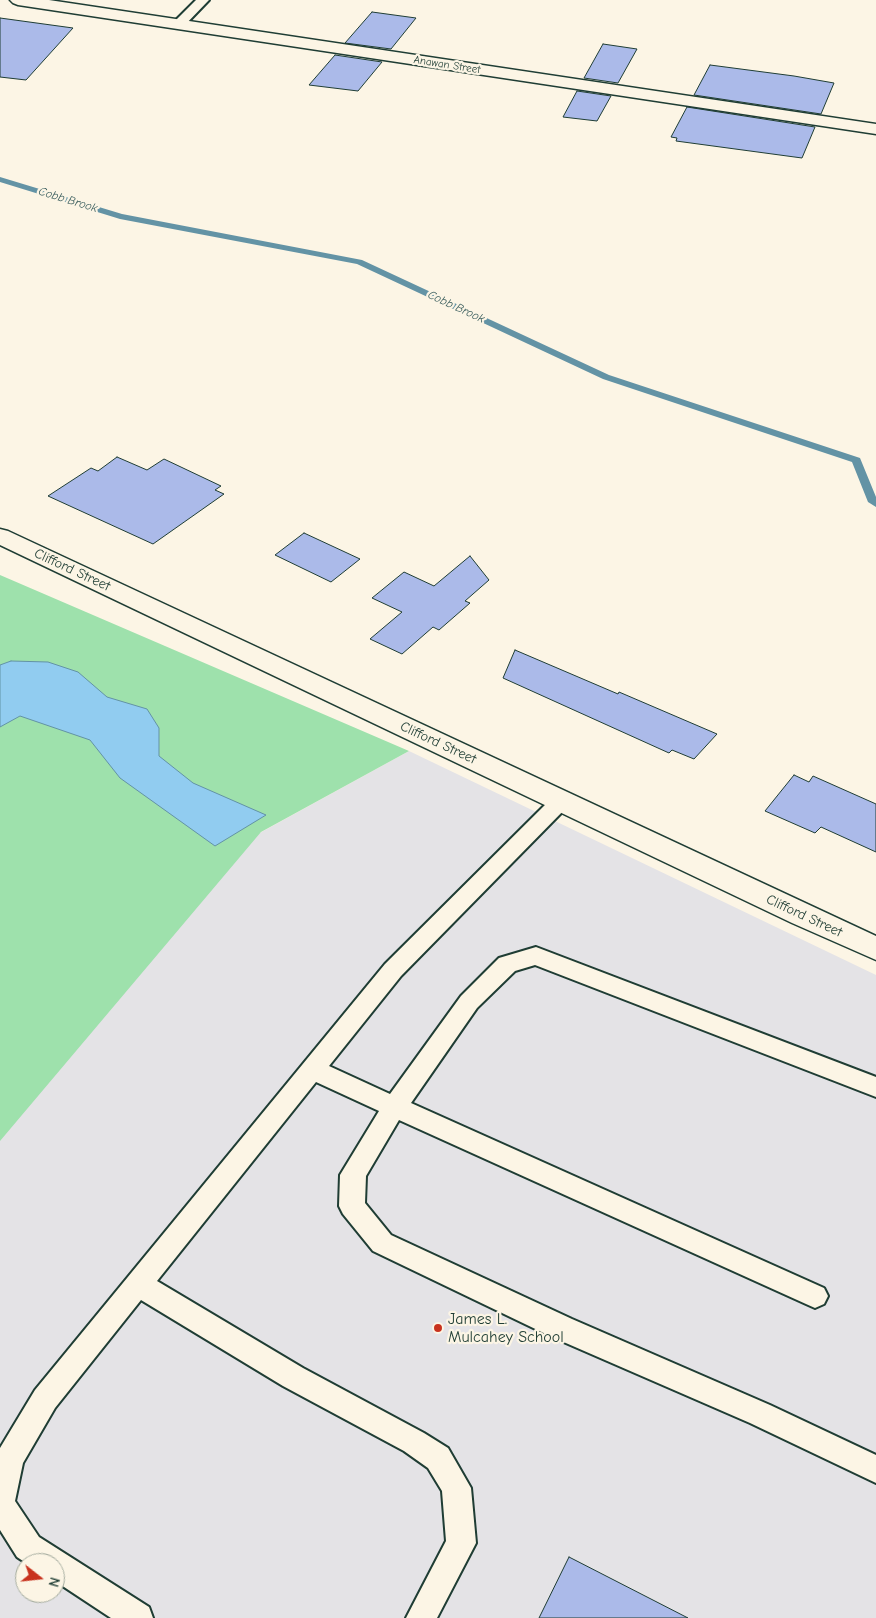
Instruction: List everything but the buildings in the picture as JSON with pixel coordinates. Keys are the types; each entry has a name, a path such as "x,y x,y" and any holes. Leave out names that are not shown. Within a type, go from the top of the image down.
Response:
{"street":[{"name":"Anawan Street","path":"18,0 876,129"},
{"name":"Clifford Street","path":"0,536 802,916 876,948"}],"lane":[{"path":"179,24 203,0"},
{"path":"37,1553 28,1547 0,1504 9,1459 45,1399 393,970 561,801"},
{"path":"876,1087 536,956 507,964 468,1002 394,1107 353,1174 352,1206 382,1242 562,1328 760,1414 876,1469"},
{"path":"312,1070 815,1296"},
{"path":"138,1284 293,1377 414,1442 438,1458 456,1488 461,1543 425,1610"},
{"path":"65,1571 138,1618"}],"shaded area":[{"name":"James L. Mulcahey School","path":"409,751 876,975 876,1618 0,1618 0,1093 165,885"}],"green space":[{"path":"0,575 409,751 261,832 0,1141"}],"water":[{"path":"11,661 48,662 78,672 107,697 147,709 159,728 159,756 193,783 266,815 215,846 120,778 90,740 20,716 0,727 0,665"}],"waterway":[{"name":"Cobb Brook","path":"0,179 120,216 359,262 606,377 856,460 873,502 876,504"}],"place":[{"name":"James L. Mulcahey School","path":"438,1328"}]}
